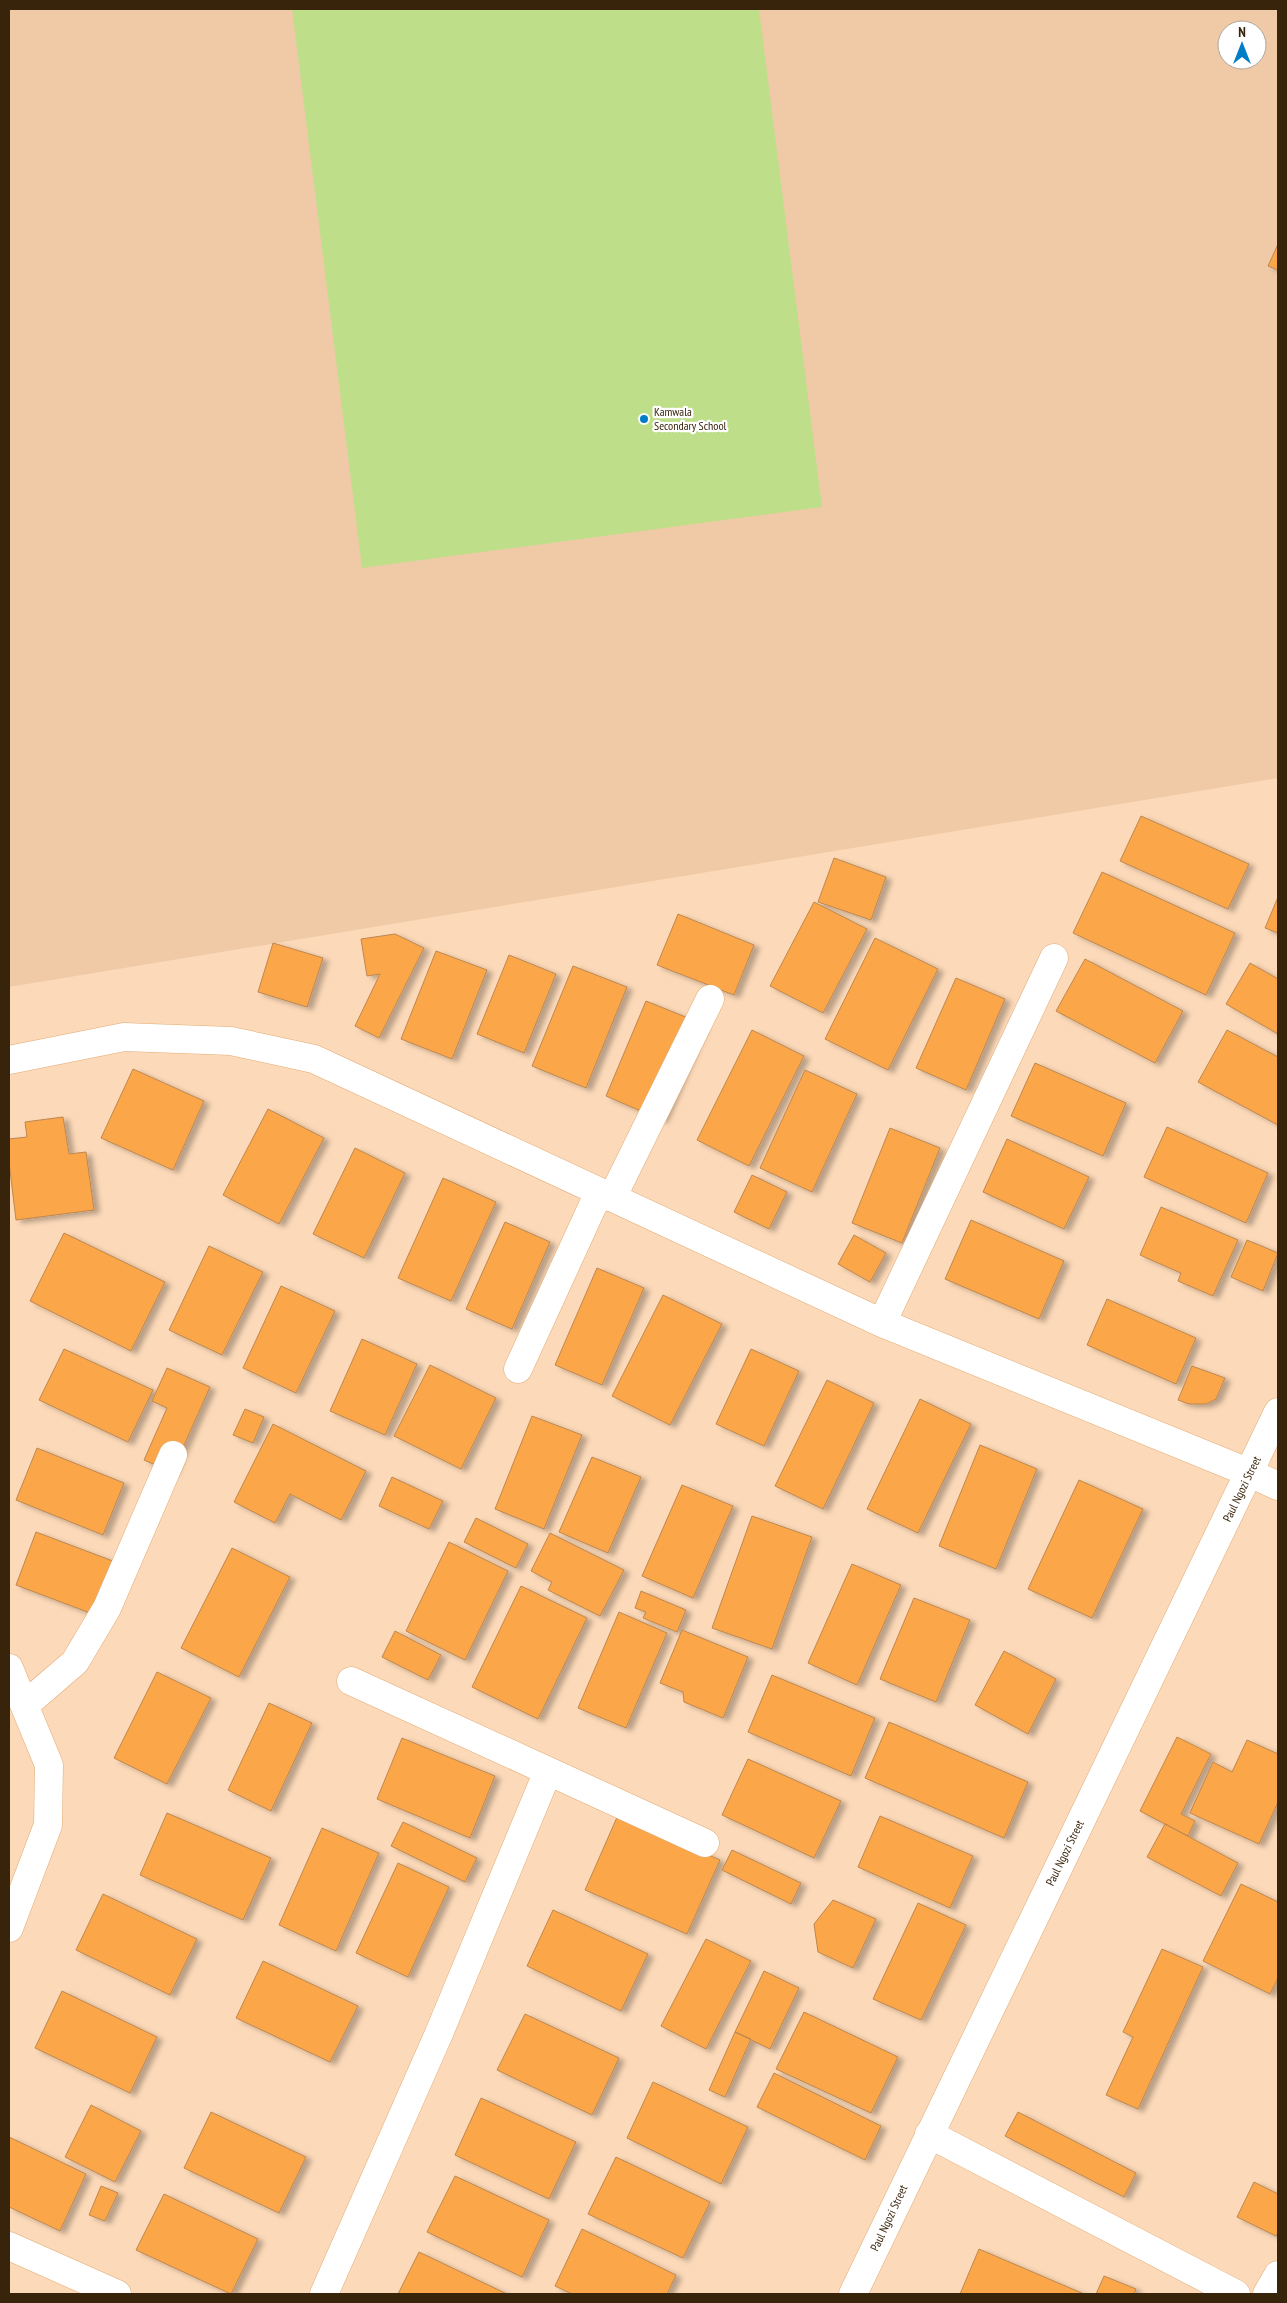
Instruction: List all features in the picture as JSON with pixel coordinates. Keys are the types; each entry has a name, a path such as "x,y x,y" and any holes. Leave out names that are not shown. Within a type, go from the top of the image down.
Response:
{"street":[{"path":"882,1323 1054,958"},
{"path":"518,1369 606,1195 710,999"},
{"path":"9,1060 124,1037 231,1041 314,1059 882,1323 1278,1486"},
{"name":"Paul Ngozi Street","path":"853,2294 1278,1412"},
{"path":"26,1705 75,1662 107,1608 173,1455"},
{"path":"9,1668 26,1705 49,1766 48,1825 9,1928"},
{"path":"351,1681 705,1843"},
{"path":"324,2294 440,2031 548,1771"},
{"path":"929,2134 1236,2294"},
{"path":"9,2246 117,2294"},
{"path":"1267,2294 1278,2275"}],"shaded area":[{"name":"Kamwala Secondary School","path":"9,9 1278,9 1278,778 9,987"}],"green space":[{"path":"292,9 759,9 822,507 362,568"}],"building":[{"path":"1278,244 1278,270 1268,266"},
{"path":"1141,816 1249,864 1228,909 1120,861"},
{"path":"834,858 886,877 871,920 818,902"},
{"path":"1102,872 1235,933 1206,995 1073,933"},
{"path":"1278,897 1278,933 1265,928"},
{"path":"814,902 867,929 823,1013 770,986"},
{"path":"678,914 754,945 734,995 657,965"},
{"path":"395,934 424,948 379,1038 355,1026 380,974 367,976 361,939"},
{"path":"875,938 938,969 888,1070 825,1039"},
{"path":"273,943 323,958 307,1007 258,992"},
{"path":"436,951 487,970 452,1059 401,1039"},
{"path":"509,955 556,974 524,1053 477,1034"},
{"path":"1085,959 1183,1011 1155,1063 1056,1011"},
{"path":"1250,963 1278,979 1278,1034 1226,1004"},
{"path":"573,966 627,987 586,1088 532,1066"},
{"path":"956,978 1005,999 966,1090 916,1068"},
{"path":"646,1001 703,1024 662,1120 606,1096"},
{"path":"752,1030 804,1056 749,1166 697,1140"},
{"path":"1227,1030 1278,1057 1278,1125 1198,1082"},
{"path":"1035,1063 1126,1103 1103,1156 1011,1116"},
{"path":"133,1069 204,1101 173,1170 101,1138"},
{"path":"805,1070 857,1094 812,1192 760,1168"},
{"path":"268,1109 324,1138 279,1224 223,1195"},
{"path":"63,1117 69,1154 86,1152 94,1210 16,1220 9,1162 9,1139 27,1137 25,1122"},
{"path":"1167,1127 1268,1173 1246,1223 1144,1177"},
{"path":"890,1128 940,1148 902,1243 852,1223"},
{"path":"1007,1139 1089,1177 1064,1229 983,1192"},
{"path":"355,1148 405,1173 364,1258 313,1234"},
{"path":"752,1175 787,1192 769,1229 734,1212"},
{"path":"443,1178 496,1202 451,1301 398,1278"},
{"path":"1161,1207 1238,1240 1213,1296 1178,1281 1181,1273 1140,1255"},
{"path":"971,1220 1064,1261 1039,1319 945,1279"},
{"path":"505,1222 550,1242 512,1329 466,1309"},
{"path":"64,1233 165,1282 131,1351 30,1301"},
{"path":"854,1235 886,1253 870,1282 838,1264"},
{"path":"1247,1240 1278,1253 1263,1291 1231,1277"},
{"path":"209,1246 263,1272 222,1355 169,1330"},
{"path":"597,1268 644,1288 602,1385 555,1365"},
{"path":"281,1286 335,1311 296,1393 243,1368"},
{"path":"663,1295 722,1324 670,1425 612,1396"},
{"path":"1107,1299 1196,1338 1176,1384 1087,1345"},
{"path":"362,1339 417,1364 385,1435 330,1411"},
{"path":"64,1349 153,1390 128,1442 39,1400"},
{"path":"751,1349 799,1371 764,1446 716,1424"},
{"path":"430,1365 496,1398 461,1469 394,1436"},
{"path":"1192,1366 1225,1378 1216,1399 1206,1404 1189,1404 1178,1400"},
{"path":"167,1368 210,1387 172,1472 144,1460 167,1408 152,1401"},
{"path":"827,1380 874,1403 823,1509 775,1486"},
{"path":"920,1399 971,1424 918,1533 867,1509"},
{"path":"245,1409 264,1417 253,1443 233,1435"},
{"path":"532,1416 582,1435 544,1529 495,1509"},
{"path":"273,1424 366,1471 341,1520 290,1494 275,1523 234,1502"},
{"path":"980,1445 1037,1469 996,1569 939,1546"},
{"path":"37,1448 124,1483 103,1535 16,1500"},
{"path":"592,1457 641,1477 608,1553 559,1532"},
{"path":"392,1477 443,1501 429,1529 379,1506"},
{"path":"1079,1480 1143,1509 1092,1618 1028,1589"},
{"path":"682,1485 733,1506 693,1598 642,1576"},
{"path":"752,1516 812,1537 772,1649 712,1628"},
{"path":"476,1518 528,1544 516,1568 464,1542"},
{"path":"36,1532 118,1563 98,1616 16,1585"},
{"path":"550,1533 624,1570 600,1616 548,1590 552,1582 531,1571"},
{"path":"449,1542 508,1571 465,1660 406,1631"},
{"path":"232,1548 290,1577 239,1677 181,1648"},
{"path":"852,1564 901,1585 857,1685 808,1663"},
{"path":"521,1586 587,1618 538,1719 472,1687"},
{"path":"641,1591 686,1610 677,1632 643,1618 646,1612 635,1608"},
{"path":"914,1598 970,1620 936,1702 880,1679"},
{"path":"619,1612 667,1633 626,1728 578,1708"},
{"path":"682,1630 748,1657 723,1718 684,1702 683,1692 660,1683"},
{"path":"395,1631 441,1655 428,1680 382,1657"},
{"path":"1004,1651 1056,1679 1028,1734 975,1705"},
{"path":"157,1672 211,1698 167,1784 114,1758"},
{"path":"772,1675 875,1718 851,1776 748,1732"},
{"path":"269,1703 312,1723 271,1811 228,1790"},
{"path":"889,1722 1028,1782 1004,1838 865,1778"},
{"path":"1177,1737 1211,1754 1181,1814 1195,1821 1188,1836 1140,1811"},
{"path":"402,1738 495,1776 470,1838 377,1799"},
{"path":"1247,1740 1278,1754 1278,1802 1259,1844 1190,1813 1213,1762 1232,1772"},
{"path":"748,1759 841,1801 814,1858 722,1815"},
{"path":"167,1813 271,1858 243,1920 140,1875"},
{"path":"618,1815 720,1860 687,1934 585,1890"},
{"path":"880,1816 973,1856 950,1908 858,1867"},
{"path":"403,1822 477,1858 465,1882 391,1846"},
{"path":"1165,1824 1238,1863 1221,1896 1147,1857"},
{"path":"322,1828 379,1853 336,1951 279,1925"},
{"path":"732,1850 801,1883 791,1904 722,1870"},
{"path":"398,1863 449,1887 408,1977 356,1953"},
{"path":"1241,1884 1278,1902 1278,1978 1270,1994 1203,1961"},
{"path":"103,1894 197,1939 170,1995 76,1950"},
{"path":"833,1900 876,1919 853,1968 818,1952 814,1924"},
{"path":"918,1903 966,1925 921,2020 873,1999"},
{"path":"553,1910 648,1954 621,2011 527,1966"},
{"path":"706,1939 751,1961 706,2049 661,2026"},
{"path":"1162,1949 1203,1967 1138,2109 1106,2095 1133,2037 1123,2032"},
{"path":"263,1961 358,2006 330,2062 236,2018"},
{"path":"764,1971 799,1988 770,2049 735,2032"},
{"path":"62,1991 157,2037 130,2093 35,2048"},
{"path":"804,2012 898,2057 871,2113 776,2069"},
{"path":"525,2014 619,2058 592,2115 497,2070"},
{"path":"735,2032 751,2039 725,2097 709,2090"},
{"path":"774,2073 881,2126 865,2160 757,2107"},
{"path":"653,2082 748,2127 721,2184 627,2138"},
{"path":"481,2098 576,2142 549,2199 455,2155"},
{"path":"91,2105 141,2131 115,2182 65,2157"},
{"path":"211,2112 306,2157 279,2213 184,2168"},
{"path":"1018,2112 1136,2173 1124,2197 1005,2136"},
{"path":"9,2137 86,2174 60,2231 9,2207"},
{"path":"616,2157 710,2202 683,2258 588,2214"},
{"path":"455,2176 549,2220 522,2277 427,2232"},
{"path":"1254,2182 1278,2194 1278,2232 1276,2236 1237,2217"},
{"path":"101,2186 118,2193 105,2221 89,2215"},
{"path":"164,2194 258,2239 231,2294 136,2250"},
{"path":"582,2229 676,2275 667,2294 572,2294 555,2286"},
{"path":"979,2249 1084,2294 960,2294"},
{"path":"419,2252 507,2294 398,2294"},
{"path":"1104,2276 1136,2289 1134,2294 1096,2294"}],"place":[{"name":"Kamwala Secondary School","path":"644,419"}]}
